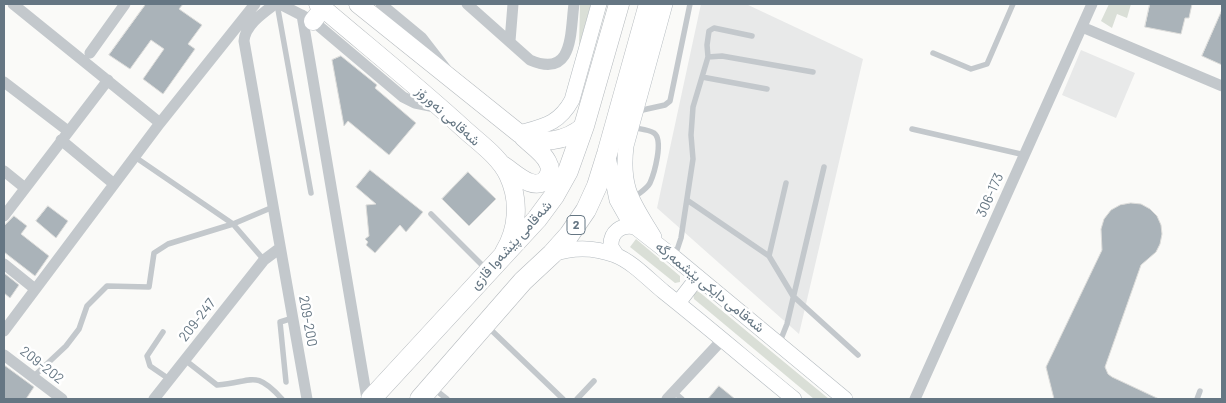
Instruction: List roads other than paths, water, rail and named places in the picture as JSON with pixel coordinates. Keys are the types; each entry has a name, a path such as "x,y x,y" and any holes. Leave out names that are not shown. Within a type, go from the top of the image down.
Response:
{"highway":[{"name":"شەقامی پێشەوا قازی","path":"371,399 537,219 554,196 568,171 584,126 619,4"},
{"name":"2","path":"425,393 524,281 569,235 586,210 597,186 607,154 627,121 649,4"}],"main road":[{"name":"شەقامی نەورۆز","path":"358,4 520,134 532,139 550,141 568,136 584,126"},
{"name":"شەقامی نەورۆز","path":"314,12 440,108 500,163 508,175 513,188 516,217 508,245 495,264"},
{"path":"500,163 532,184 542,182 547,177 550,168 548,161 520,134"}],"street":[{"path":"13,4 160,123"},
{"path":"90,53 125,4"},
{"path":"4,331 160,123 255,4"},
{"path":"277,4 314,12 367,399"},
{"name":"209-200","path":"277,4 253,22 244,38 307,399"},
{"path":"381,4 422,38 440,59 454,82"},
{"path":"467,4 530,60 551,66 562,59 569,48 574,4"},
{"path":"510,41 513,4"},
{"path":"520,134 545,126 557,120 566,112 572,100 599,4"},
{"path":"659,245 632,200 626,182 624,163 627,121 665,4"},
{"name":"306-173","path":"915,399 1092,4"},
{"path":"1082,26 1222,86"},
{"path":"4,216 108,80"},
{"path":"4,82 65,135 114,184"},
{"name":"شەقامی دایکی پێشمەرگە","path":"607,154 617,200 625,216 635,227 845,399"},
{"path":"4,171 25,188"},
{"path":"617,256 611,247 613,235 621,227 635,227"},
{"name":"209-247","path":"154,399 264,260 280,248"},
{"path":"552,254 583,248 600,250 617,256 678,303 794,399"},
{"path":"4,264 35,290"},
{"path":"678,303 698,277"},
{"path":"674,397 722,340"},
{"name":"209-202","path":"4,355 33,377 56,398"}],"lane":[{"path":"277,4 311,193"},
{"path":"627,121 670,101 690,4"},
{"path":"933,53 971,69 986,64 1013,4"},
{"path":"675,258 681,238 693,159 691,135 693,107 708,57 709,31 714,28 752,36"},
{"path":"708,57 722,56 813,72"},
{"path":"702,77 768,88"},
{"path":"627,121 656,134 659,140 656,163 649,185 632,200"},
{"path":"912,129 1025,155"},
{"path":"134,157 233,224 264,260"},
{"path":"779,344 787,324 824,167"},
{"path":"769,256 786,183"},
{"path":"687,200 769,256 793,296 858,355"},
{"path":"33,377 66,346 79,329 87,306 107,286 150,287 153,256 162,247 233,224 273,207"},
{"path":"431,214 495,264"},
{"path":"286,382 280,322 293,318"},
{"path":"485,325 563,399"},
{"path":"162,332 147,356 150,366 169,379"},
{"path":"185,360 217,385 258,379 282,399"},
{"path":"577,399 594,381"},
{"path":"1197,399 1200,391"},
{"path":"425,393 447,399"}]}
